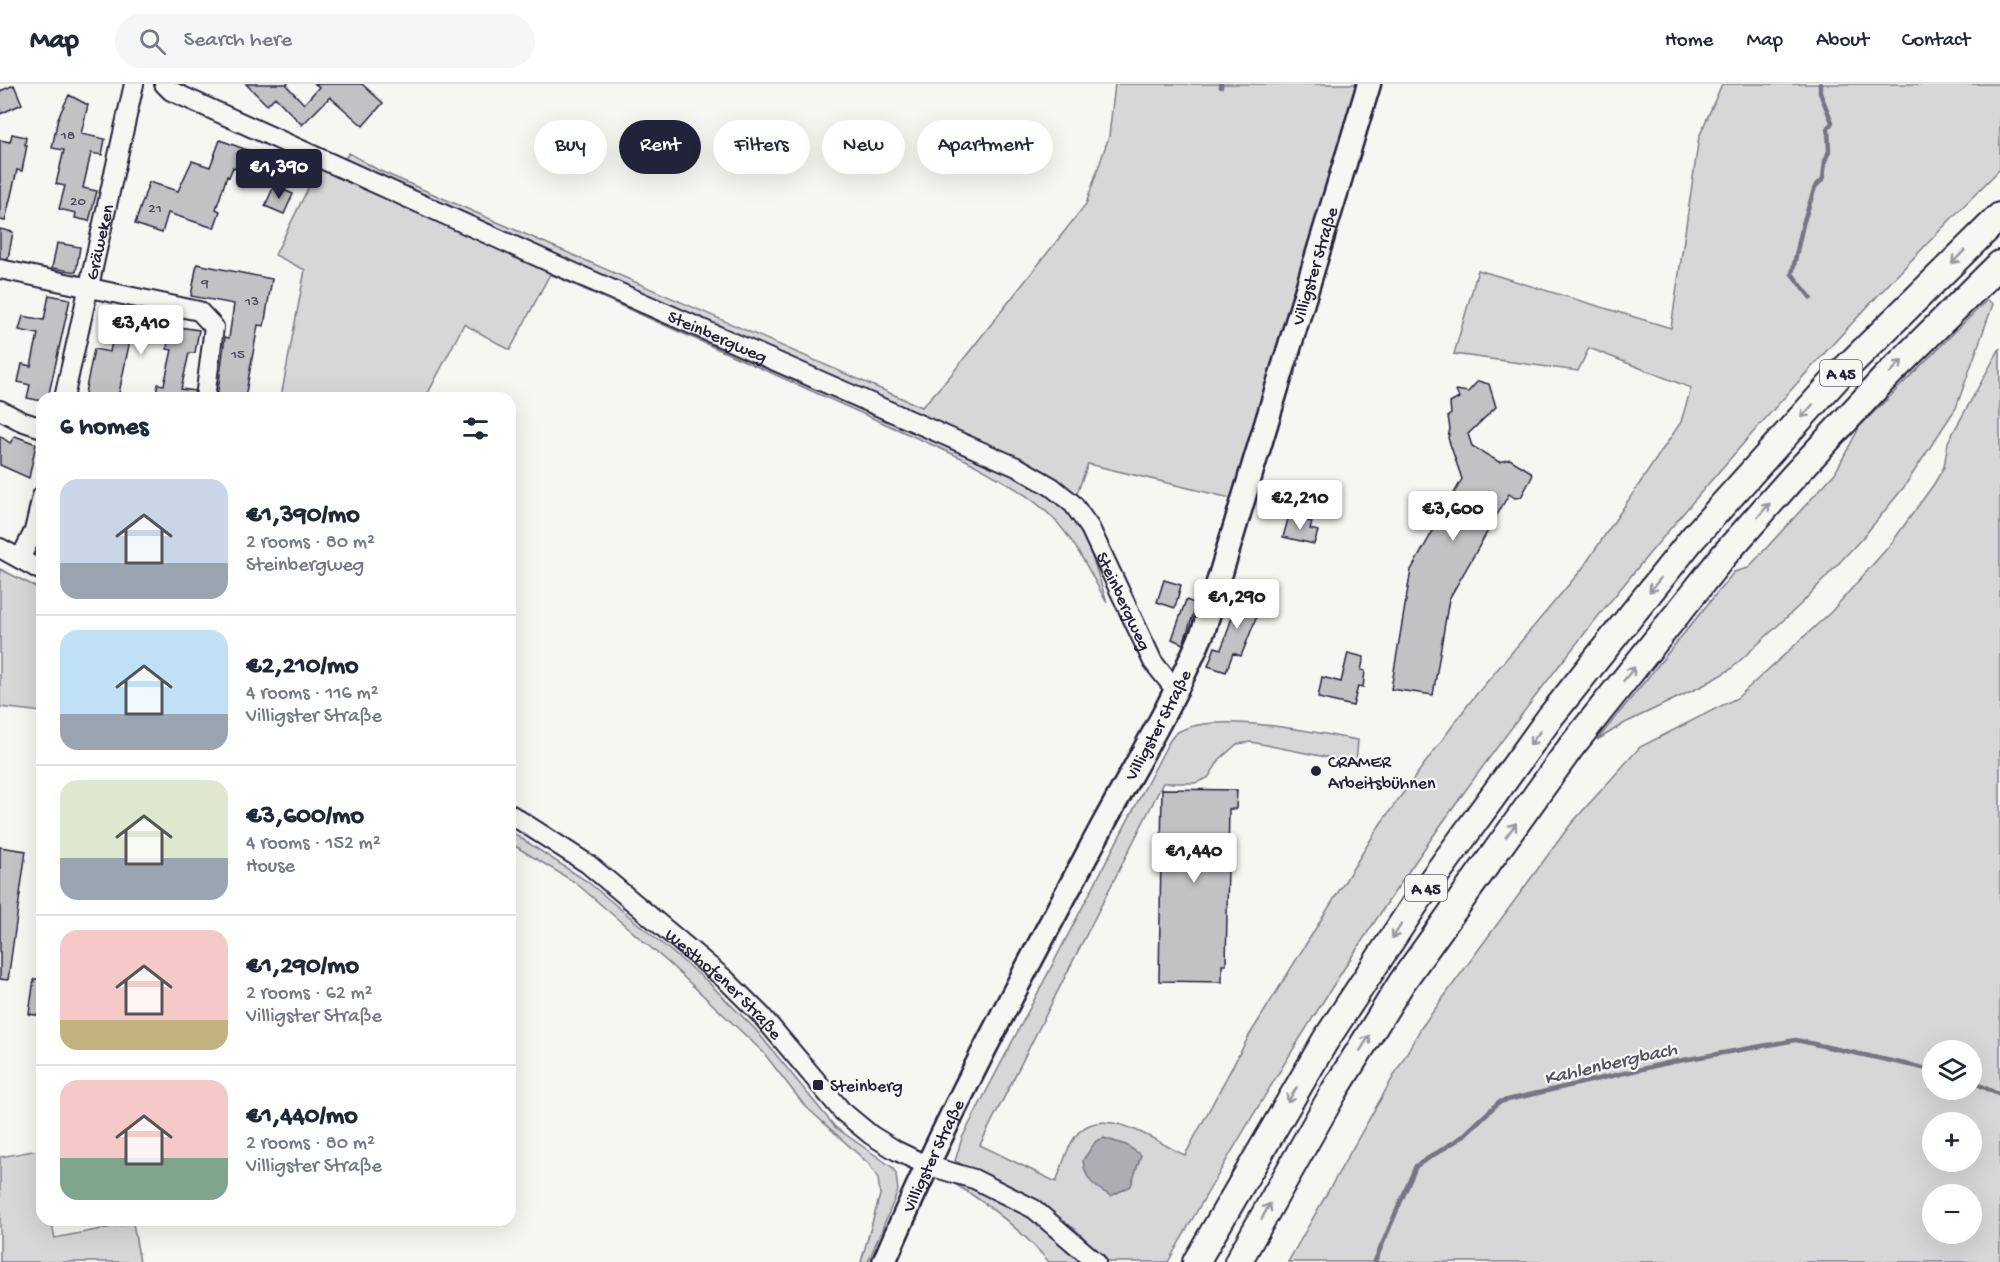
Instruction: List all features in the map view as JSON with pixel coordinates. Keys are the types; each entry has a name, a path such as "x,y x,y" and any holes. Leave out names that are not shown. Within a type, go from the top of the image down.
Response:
{"highway":[{"name":"A 45","path":"1196,1262 1325,1041 1417,901 1551,716 1700,530 1844,370 2000,216"},
{"name":"A 45","path":"1238,1262 1335,1090 1402,982 1571,747 1725,554 1792,477 1883,380 2000,264"}],"main road":[{"name":"Villigster Straße","path":"884,1262 926,1164 1104,824 1177,692 1208,618 1369,84"}],"street":[{"name":"Gräweken","path":"65,392 134,84"},
{"name":"Steinbergweg","path":"164,84 182,95 545,259 1019,468 1052,487 1073,504 1090,528 1153,662 1177,692"},
{"path":"0,269 199,311 211,321 214,327 206,392"},
{"path":"0,410 21,422 36,426"},
{"path":"20,559 36,522"},
{"path":"0,548 36,568"},
{"name":"Westhofener Straße","path":"516,818 588,864 658,920 726,980 760,1015 842,1111 897,1151 926,1164 974,1179 1034,1209 1096,1262"}],"shaded area":[{"path":"1115,84 1358,84 1243,501 1088,464 1073,504 1053,482 341,164 349,153 378,170 922,407 951,375 1086,204 1109,136"},
{"path":"1722,84 2000,84 2000,169 1851,324 1708,484 1571,650 1506,735 1406,875 1334,983 1233,1149 1168,1262 1109,1262 1075,1229 1029,1198 955,1161 962,1138 1174,735 1195,726 1240,723 1358,740 1356,763 1251,742 1237,744 1220,759 1208,778 1195,783 1163,783 980,1145 1056,1182 1072,1142 1079,1132 1090,1124 1103,1122 1132,1128 1185,1155 1249,1036 1381,823 1470,702 1582,569 1681,422 1691,388 1589,348 1578,371 1454,354 1478,270 1671,328 1699,137"},
{"path":"319,166 1023,478 1058,503 1080,530 1107,603 1061,526 1033,500 1000,479 966,460 550,274 510,350 464,324 429,392 282,392 305,270 275,255"},
{"path":"1987,300 1993,304 1956,408 1904,487 1865,535 1802,603 1731,669 1704,685 1625,723 1597,740 1734,572 1748,568 1835,473 1860,426"},
{"path":"2000,348 2000,1262 1288,1262 1421,1028 1570,825 1640,747 1737,698 1831,612 1890,545 1944,467 1948,442"},
{"path":"0,569 36,587 36,711 0,707"},
{"path":"516,835 588,882 708,982 755,1029 835,1127 892,1167 896,1174 898,1191 868,1262 861,1262 880,1195 878,1178 869,1164 804,1105 763,1052 672,966 576,883 516,847"},
{"path":"1104,1138 1126,1145 1141,1155 1131,1186 1111,1196 1091,1182 1083,1160 1096,1141"},
{"path":"36,1150 36,1226 52,1226 55,1238 117,1226 134,1226 140,1262 0,1262 0,1157"},
{"path":"950,1178 1033,1215 1082,1262 1049,1262 1002,1217 976,1197 948,1180"}],"building":[{"path":"246,84 288,84 287,86 304,104 319,87 315,84 362,84 383,103 363,126 330,97 302,125 275,97 267,105"},
{"path":"14,85 22,104 0,114 0,91"},
{"path":"69,95 88,105 81,134 105,139 102,155 91,153 83,188 97,191 89,221 75,218 76,213 59,209 65,186 56,184 64,150 52,148 58,118"},
{"path":"12,134 26,137 25,145 27,145 22,171 17,170 5,221 0,220 0,140 10,142"},
{"path":"220,140 258,154 251,174 233,167 229,177 227,176 216,209 220,211 214,228 168,213 162,233 135,224 149,182 178,191 192,161 210,167"},
{"path":"274,186 293,194 284,214 265,206"},
{"path":"0,229 13,232 8,259 0,258"},
{"path":"57,243 80,247 76,272 52,268"},
{"path":"197,264 272,279 264,326 258,325 246,392 218,392 225,337 229,338 234,304 191,296"},
{"path":"49,295 70,299 49,392 36,392 36,400 27,398 30,385 18,382 22,364 31,366 38,334 19,330 23,316 44,320"},
{"path":"118,310 166,318 165,325 199,330 195,353 189,353 181,389 195,392 156,392 158,384 164,385 172,350 167,349 168,341 131,335 119,392 85,392 94,349 110,352"},
{"path":"1478,381 1489,384 1496,407 1468,434 1472,446 1499,462 1510,459 1531,472 1532,477 1521,497 1515,498 1509,494 1449,599 1433,695 1391,689 1411,570 1462,479 1448,438 1450,403 1459,398 1456,390 1468,392"},
{"path":"0,436 10,443 15,436 36,444 29,478 0,465"},
{"path":"1289,516 1312,522 1310,529 1318,531 1314,544 1283,537"},
{"path":"1164,580 1181,585 1175,608 1157,602"},
{"path":"1243,583 1257,588 1251,608 1259,611 1241,656 1233,653 1226,672 1208,666 1215,647 1221,649"},
{"path":"1186,600 1197,604 1183,644 1172,639"},
{"path":"1348,653 1364,657 1361,670 1365,671 1363,687 1358,686 1353,706 1318,698 1322,677 1341,682"},
{"path":"1162,789 1237,790 1236,809 1229,809 1226,965 1222,965 1222,982 1159,981"},
{"path":"0,847 26,851 8,980 0,979"},
{"path":"34,979 36,979 36,1015 29,1014"}],"waterway":[{"path":"1811,298 1792,274 1803,224 1815,187 1823,179 1825,161 1829,151 1828,129 1832,122 1820,93 1820,84"},
{"name":"Kahlenbergbach","path":"1375,1261 1416,1166 1462,1137 1499,1102 1672,1062 1796,1040 1922,1068"},
{"name":"Kahlenbergbach","path":"1982,1086 2000,1095"}],"place":[{"name":"CRAMER Arbeitsbühnen","path":"1316,771"},
{"name":"Steinberg","path":"818,1085"}]}
